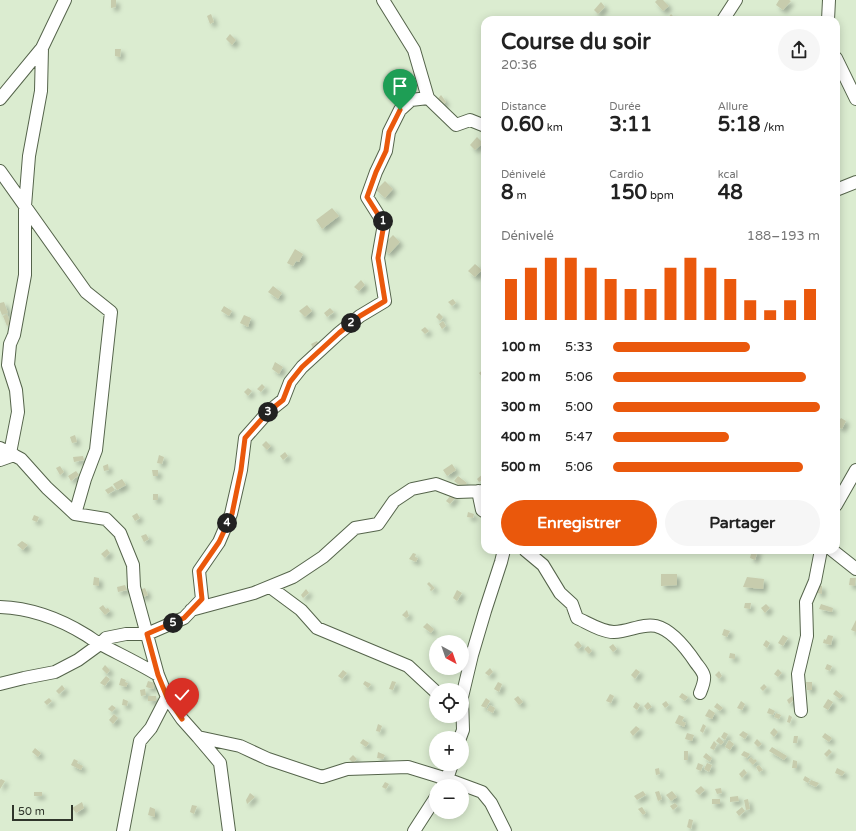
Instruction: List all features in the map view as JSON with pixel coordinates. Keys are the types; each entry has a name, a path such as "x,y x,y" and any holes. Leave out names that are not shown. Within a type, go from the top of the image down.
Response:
{"street":[{"path":"0,99 42,48 65,0"},
{"path":"383,0 414,50 428,98 456,125 470,120 481,124"},
{"path":"726,16 736,0"},
{"path":"828,16 829,0"},
{"path":"0,460 8,452 18,412 16,390 8,365 10,344 14,335 25,275 25,206 29,156 41,91 42,48"},
{"path":"840,66 856,99"},
{"path":"0,684 55,672 78,660 106,638 126,634 147,634 184,618 202,599 199,571 219,542 232,514 241,470 245,438 264,417 283,400 290,382 302,367 360,316 385,301 378,258 384,224 367,197 376,172 386,151 389,132 400,110 411,100 428,98"},
{"path":"0,171 86,292 111,312 96,450 85,479 75,514"},
{"path":"840,188 856,182"},
{"path":"8,452 21,459 47,488 75,514 106,519 120,533 133,565 134,587 158,675 167,697 182,719 220,763 225,791 229,831"},
{"path":"840,498 856,470"},
{"path":"192,610 254,593 293,577 323,557 355,528 378,524 394,501 412,489 436,484 457,492 481,491"},
{"path":"465,683 472,655 503,554"},
{"path":"530,554 543,565 560,593 572,604 578,618 613,632 628,631 643,625 657,626 670,633 688,651 703,672 705,678 700,694"},
{"path":"801,711 798,674 807,636 806,602 815,582 820,554"},
{"path":"837,554 856,569"},
{"path":"270,587 301,610 317,628 408,666 429,686"},
{"path":"0,607 14,607 63,623 100,644 126,656 158,675"},
{"path":"123,831 140,741 152,728 167,697"},
{"path":"198,737 240,746 268,759 322,777 347,769 408,767 438,779"},
{"path":"469,788 482,792 491,803 505,831"},
{"path":"414,831 429,808"}],"building":[{"path":"111,0 116,0 116,7 111,8"},
{"path":"657,0 663,0 669,6 663,11 655,2"},
{"path":"779,0 791,1 783,10 776,5"},
{"path":"601,2 605,7 598,14 594,10"},
{"path":"211,14 214,22 210,24 207,16"},
{"path":"230,34 236,40 232,45 226,39"},
{"path":"115,49 121,49 120,57 115,56"},
{"path":"441,95 446,102 442,106 436,101"},
{"path":"477,137 481,141 481,145 475,150 470,145"},
{"path":"385,181 393,189 385,198 376,190"},
{"path":"332,208 339,216 322,229 316,220"},
{"path":"393,235 400,242 389,254 381,247"},
{"path":"295,249 303,254 299,262 296,261 293,266 287,263"},
{"path":"475,264 481,269 475,277 468,271"},
{"path":"361,280 365,285 359,291 354,287"},
{"path":"273,286 282,293 278,299 268,292"},
{"path":"453,299 456,303 452,306 448,302"},
{"path":"4,302 8,313 2,315 0,303"},
{"path":"307,305 312,311 305,317 299,311"},
{"path":"224,306 232,311 229,316 221,311"},
{"path":"330,308 334,312 327,317 324,313"},
{"path":"439,313 443,317 440,321 436,317"},
{"path":"7,314 11,324 7,326 3,316"},
{"path":"244,315 251,318 248,327 240,323"},
{"path":"443,321 446,326 442,329 439,324"},
{"path":"425,327 429,331 425,334 421,330"},
{"path":"317,341 320,346 314,350 311,344"},
{"path":"275,362 283,367 279,374 272,369"},
{"path":"262,384 265,387 261,392 257,389"},
{"path":"248,388 252,391 248,396 244,392"},
{"path":"841,418 846,421 842,429 840,428"},
{"path":"75,435 77,442 72,443 70,437"},
{"path":"266,441 271,446 267,450 262,445"},
{"path":"285,452 288,456 283,460 280,456"},
{"path":"159,455 164,457 162,464 157,463"},
{"path":"83,456 84,460 74,462 73,457"},
{"path":"108,464 109,470 104,471 103,466"},
{"path":"452,464 456,470 447,476 443,470"},
{"path":"60,466 64,472 60,475 56,468"},
{"path":"152,470 158,470 158,476 153,476"},
{"path":"76,471 79,475 71,481 68,476"},
{"path":"458,476 467,483 463,488 454,481"},
{"path":"481,476 481,481 479,482 477,479"},
{"path":"122,479 126,485 117,490 113,484"},
{"path":"112,486 115,490 108,494 105,490"},
{"path":"153,494 158,494 158,500 153,500"},
{"path":"452,494 456,497 450,504 446,501"},
{"path":"468,512 474,514 473,518 467,517"},
{"path":"137,513 140,518 135,521 132,516"},
{"path":"34,515 39,517 37,522 32,520"},
{"path":"146,534 149,539 144,542 141,536"},
{"path":"22,541 28,545 23,550 17,545"},
{"path":"107,549 110,553 105,558 101,554"},
{"path":"413,553 416,554 415,557 418,558 416,562 409,559"},
{"path":"751,554 757,554 755,560 750,558"},
{"path":"661,574 677,574 677,585 661,586"},
{"path":"94,577 99,578 99,586 93,585"},
{"path":"747,577 764,579 763,589 743,587"},
{"path":"850,578 856,578 855,586 849,585"},
{"path":"429,582 435,588 431,591 431,588 427,584"},
{"path":"125,585 127,590 118,592 117,587"},
{"path":"817,585 822,586 822,594 817,593"},
{"path":"145,588 148,595 141,598 139,590"},
{"path":"306,589 309,593 303,598 301,595"},
{"path":"457,590 462,593 457,601 453,598"},
{"path":"745,603 751,603 750,609 744,608"},
{"path":"766,604 770,608 765,613 761,608"},
{"path":"821,604 833,608 832,612 819,609"},
{"path":"103,605 110,611 105,615 99,608"},
{"path":"407,610 409,616 406,618 402,615"},
{"path":"856,620 856,632 851,630"},
{"path":"427,623 434,629 431,633 423,627"},
{"path":"724,629 730,631 727,637 722,635"},
{"path":"783,635 788,638 783,646 778,643"},
{"path":"828,635 833,636 831,645 823,643 824,639 826,640"},
{"path":"766,640 770,643 767,648 763,645"},
{"path":"578,641 582,646 578,649 574,645"},
{"path":"613,644 617,649 613,652 609,647"},
{"path":"588,646 592,651 589,654 584,649"},
{"path":"730,653 735,654 735,659 729,658"},
{"path":"827,664 832,666 830,671 825,669"},
{"path":"105,665 110,670 107,674 102,669"},
{"path":"490,668 493,672 489,676 485,673"},
{"path":"636,669 640,672 635,679 631,675"},
{"path":"778,669 782,673 778,677 774,674"},
{"path":"343,670 347,673 342,679 338,676"},
{"path":"719,671 722,676 719,679 715,675"},
{"path":"106,676 110,679 105,686 100,683"},
{"path":"121,678 126,680 125,682 128,683 126,687 119,685"},
{"path":"148,681 155,683 153,689 146,687"},
{"path":"365,681 371,684 368,688 363,684"},
{"path":"392,681 396,682 393,690 389,689"},
{"path":"498,682 502,684 499,692 494,689"},
{"path":"806,682 812,682 812,690 807,690"},
{"path":"764,684 767,687 763,691 760,688"},
{"path":"62,685 65,689 59,694 56,691"},
{"path":"145,689 146,695 141,696 140,690"},
{"path":"836,690 843,696 840,699 833,694"},
{"path":"682,693 688,697 685,701 679,697"},
{"path":"610,694 614,696 611,703 606,701"},
{"path":"148,696 156,696 156,701 148,701"},
{"path":"518,696 523,702 519,705 514,699"},
{"path":"792,696 794,700 789,704 787,700"},
{"path":"49,698 52,701 47,705 44,702"},
{"path":"486,698 490,701 486,708 481,706"},
{"path":"123,699 128,701 127,706 122,705"},
{"path":"828,699 833,702 828,710 823,707"},
{"path":"666,701 669,705 665,708 662,704"},
{"path":"741,701 745,704 742,710 737,708"},
{"path":"636,702 640,705 637,710 633,707"},
{"path":"648,702 652,707 647,710 644,706"},
{"path":"717,703 723,708 720,711 714,707"},
{"path":"112,705 116,708 112,712 108,709"},
{"path":"490,705 495,708 493,713 487,710"},
{"path":"769,708 775,711 773,715 767,713"},
{"path":"709,709 715,713 712,719 705,716"},
{"path":"776,713 781,715 779,719 774,717"},
{"path":"114,714 118,718 113,724 109,720"},
{"path":"679,715 684,717 682,721 686,723 684,727 675,723"},
{"path":"789,715 792,717 790,723 787,722"},
{"path":"378,724 382,726 380,732 376,731"},
{"path":"703,724 706,726 703,733 700,731"},
{"path":"636,726 640,729 633,736 630,732"},
{"path":"774,728 778,732 774,737 770,733"},
{"path":"743,731 748,734 745,739 739,735"},
{"path":"724,732 728,734 725,740 721,737"},
{"path":"687,733 694,735 692,741 685,739"},
{"path":"825,733 832,738 829,742 822,737"},
{"path":"794,736 798,736 797,743 793,743"},
{"path":"719,737 724,742 721,745 716,741"},
{"path":"363,739 369,743 366,747 360,743"},
{"path":"757,739 762,744 758,747 754,743"},
{"path":"729,740 734,744 730,750 725,747"},
{"path":"714,741 717,744 714,750 710,748"},
{"path":"772,747 787,756 784,760 769,751"},
{"path":"35,748 41,753 38,757 32,752"},
{"path":"829,749 832,752 827,757 824,754"},
{"path":"684,751 688,751 688,760 684,760"},
{"path":"744,751 750,754 747,758 741,755"},
{"path":"378,752 385,755 383,759 377,758"},
{"path":"706,753 712,758 710,762 703,757"},
{"path":"353,755 357,759 353,763 349,759"},
{"path":"751,757 757,761 753,765 748,760"},
{"path":"74,759 78,761 77,763 83,766 81,770 71,765"},
{"path":"793,760 797,761 797,768 792,768"},
{"path":"698,763 703,765 701,771 696,769"},
{"path":"707,763 712,765 709,772 704,769"},
{"path":"759,765 763,770 759,772 756,767"},
{"path":"659,768 660,774 656,775 655,769"},
{"path":"837,768 845,772 842,776 835,773"},
{"path":"744,769 747,773 742,778 739,774"},
{"path":"805,776 810,779 808,783 803,780"},
{"path":"0,780 5,781 0,789"},
{"path":"811,780 819,783 816,787 809,784"},
{"path":"385,782 389,784 386,789 382,787"},
{"path":"701,786 705,790 699,795 695,791"},
{"path":"721,788 722,793 717,794 715,789"},
{"path":"643,791 646,795 637,800 634,796"},
{"path":"659,791 662,799 658,801 655,792"},
{"path":"672,791 677,797 671,801 666,795"},
{"path":"34,792 42,792 42,796 34,796"},
{"path":"250,793 255,797 247,804 246,800"},
{"path":"738,796 739,801 730,802 730,797"},
{"path":"712,799 720,799 720,804 712,804"},
{"path":"748,799 750,809 746,810 744,800"},
{"path":"82,802 84,808 76,813 72,808"},
{"path":"675,803 678,806 673,810 670,806"},
{"path":"192,805 197,806 194,814 190,812"},
{"path":"150,807 155,809 155,817 148,815"},
{"path":"642,807 646,813 643,815 638,809"},
{"path":"742,807 745,811 739,816 736,812"},
{"path":"689,819 693,820 691,829 687,827"}],"route":[{"path":"182,719 167,697 158,675 147,634 184,618 202,599 199,571 219,542 232,514 241,470 245,438 268,412 283,400 290,382 302,367 360,316 385,301 378,258 384,224 367,197 376,172 386,151 389,132 400,110"}]}
